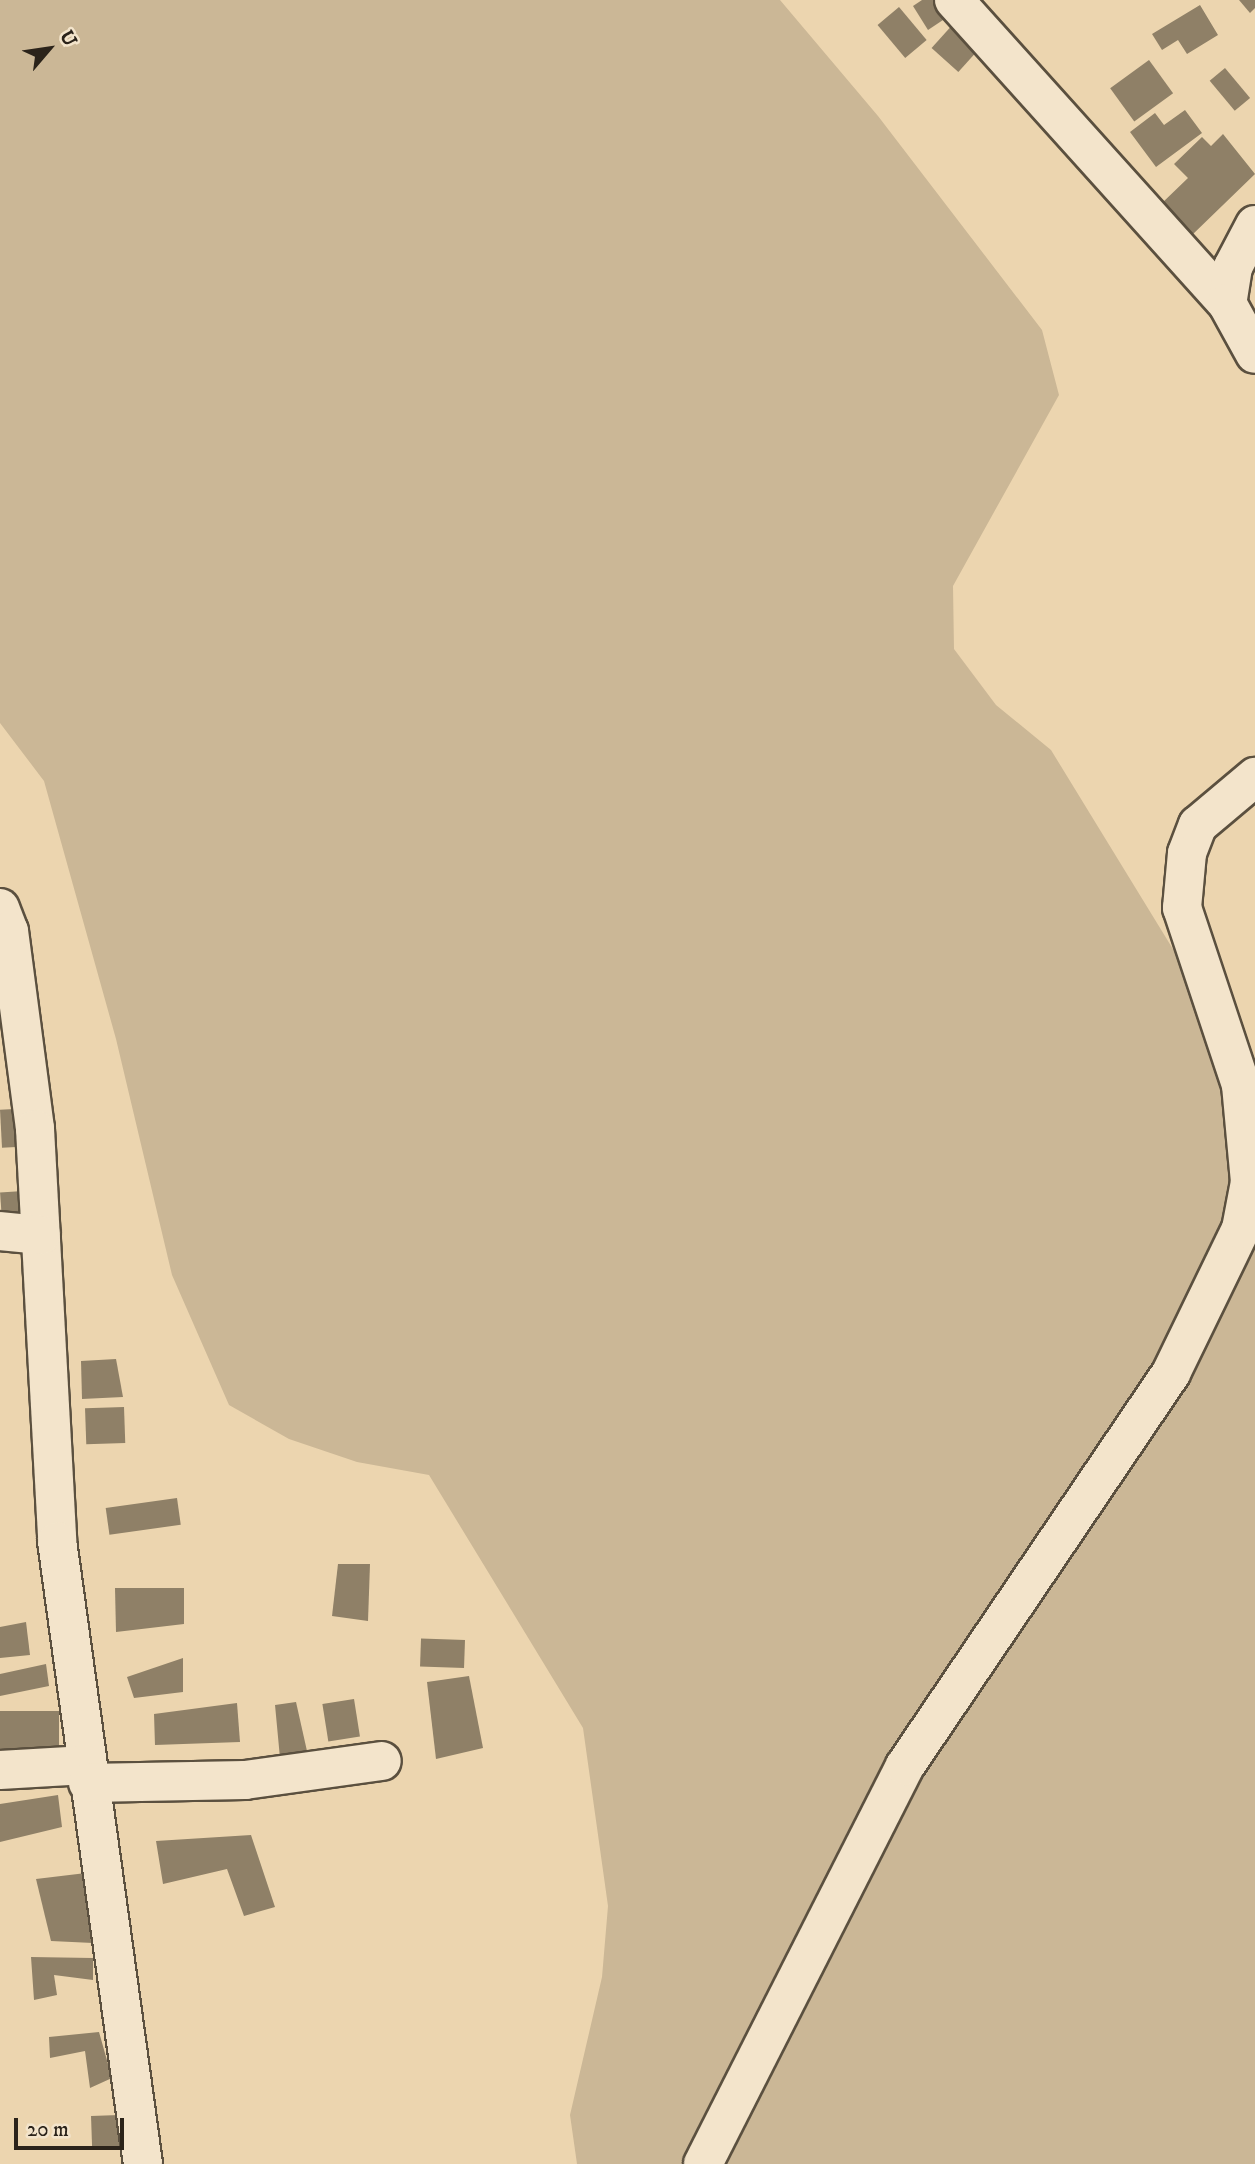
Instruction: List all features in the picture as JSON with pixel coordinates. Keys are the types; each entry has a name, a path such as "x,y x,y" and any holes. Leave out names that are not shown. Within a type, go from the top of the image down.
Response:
{"street":[{"path":"954,0 1227,303 1255,354"},
{"path":"1227,303 1233,267 1255,225"},
{"path":"703,2164 905,1766 1171,1373 1241,1230 1250,1182 1241,1085 1182,908 1187,853 1198,825 1255,777"},
{"path":"0,908 9,931 34,1129 57,1541 87,1774 143,2164"},
{"path":"0,1231 41,1235"},
{"path":"0,1770 245,1780 382,1761"}],"shaded area":[{"path":"0,0 780,0 878,116 1042,330 1059,395 953,586 954,649 996,705 1051,750 1255,1083 1255,2164 577,2164 570,2115 602,1977 608,1906 583,1728 429,1475 357,1462 289,1439 229,1405 172,1275 116,1039 44,781 0,723"}],"building":[{"path":"922,0 943,0 952,14 928,30 913,6"},
{"path":"1239,0 1255,0 1255,8 1250,13"},
{"path":"1200,5 1218,35 1187,54 1178,40 1162,50 1152,34"},
{"path":"899,7 927,40 905,58 878,25"},
{"path":"955,22 982,46 958,72 932,48"},
{"path":"1149,60 1173,93 1134,121 1110,88"},
{"path":"1225,68 1250,98 1235,111 1210,81"},
{"path":"1185,110 1202,133 1156,167 1130,132 1155,113 1164,125"},
{"path":"1223,134 1255,174 1191,236 1161,204 1188,178 1174,164 1202,137 1211,146"},
{"path":"14,1109 16,1147 2,1148 0,1110"},
{"path":"23,1191 25,1220 2,1222 0,1193"},
{"path":"116,1359 123,1397 82,1399 81,1361"},
{"path":"124,1407 125,1443 86,1444 85,1408"},
{"path":"177,1498 181,1525 109,1535 106,1508"},
{"path":"338,1564 370,1564 368,1621 332,1616"},
{"path":"115,1588 184,1588 184,1624 116,1632"},
{"path":"26,1622 30,1655 0,1658 0,1627"},
{"path":"421,1638 465,1640 464,1668 420,1666"},
{"path":"183,1658 183,1692 134,1698 127,1677"},
{"path":"46,1664 49,1686 0,1696 0,1674"},
{"path":"469,1676 483,1748 436,1759 427,1682"},
{"path":"354,1699 360,1737 328,1742 322,1704"},
{"path":"296,1702 309,1760 281,1769 275,1705"},
{"path":"237,1703 240,1742 155,1745 154,1714"},
{"path":"0,1711 59,1711 59,1757 0,1757"},
{"path":"58,1795 62,1827 0,1842 0,1804"},
{"path":"251,1835 275,1907 244,1916 227,1869 163,1884 156,1841"},
{"path":"86,1873 93,1943 51,1941 36,1879"},
{"path":"31,1957 93,1958 93,1980 54,1975 57,1995 34,2000"},
{"path":"99,2032 112,2078 90,2088 85,2051 50,2058 49,2037"},
{"path":"119,2115 120,2148 92,2149 91,2116"}]}
